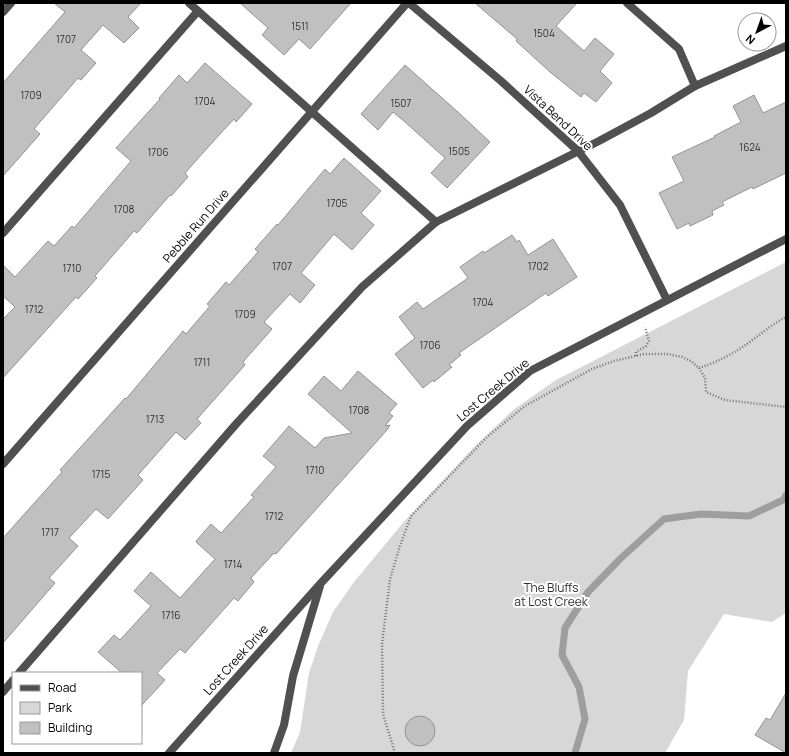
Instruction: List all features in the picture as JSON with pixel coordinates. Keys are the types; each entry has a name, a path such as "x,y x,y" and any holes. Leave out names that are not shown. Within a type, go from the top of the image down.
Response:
{"street":[{"path":"3,12 11,3"},
{"path":"189,3 436,222"},
{"name":"Pebble Run Drive","path":"3,464 408,3"},
{"name":"Vista Bend Drive","path":"408,3 500,81 578,151 620,206 667,300"},
{"path":"628,3 679,48 695,86"},
{"path":"3,234 198,11"},
{"path":"20,672 237,423 362,287 436,222 599,141 651,113 695,86 786,46"},
{"name":"Lost Creek Drive","path":"169,753 322,583 467,426 530,371 786,239"},
{"name":"Lost Creek Drive","path":"274,753 284,725 293,676 322,583"},
{"path":"3,692 12,681"}],"path":[{"path":"636,356 636,352 646,346 649,341 640,314"},
{"path":"699,368 709,365 745,346 778,321 786,317"},
{"path":"395,753 383,714 382,644 390,579 411,516 487,437 525,406 592,369 644,354 668,354 691,361 699,368 705,378 706,392 725,400 785,407"}],"green space":[{"name":"The Bluffs at Lost Creek","path":"786,262 786,613 772,622 724,614 688,671 684,720 665,753 291,753 300,732 309,673 318,646 333,612 354,582 402,524 474,447 513,410 556,380"}],"building":[{"path":"54,3 141,3 128,17 139,28 124,43 103,25 81,50 96,63 81,80 78,78 34,129 40,134 3,176 3,83 65,12"},
{"path":"240,3 351,3 310,49 299,39 284,55 262,35 268,28"},
{"path":"475,3 577,3 556,26 584,51 595,38 614,54 600,71 612,83 596,102 584,93 581,97 550,72 516,41 517,39"},
{"path":"205,63 252,104 236,122 234,119 220,134 185,173 188,177 137,233 134,231 95,276 97,278 78,299 76,297 3,378 3,319 15,307 3,296 3,265 15,277 48,241 54,246 72,226 74,228 131,161 116,148 160,99 159,98 179,75 187,83"},
{"path":"405,65 490,142 447,188 431,173 445,158 405,122 393,112 378,130 361,114"},
{"path":"754,95 763,113 786,102 786,173 753,189 752,187 722,202 724,205 712,211 713,215 690,226 689,223 677,229 659,193 684,181 672,157 715,137 714,136 741,122 733,106"},
{"path":"344,158 381,191 361,213 374,225 352,250 334,234 301,273 315,285 300,303 290,294 264,322 272,329 243,362 245,365 197,419 201,423 185,440 176,432 138,475 143,480 108,519 96,509 69,538 78,546 49,578 55,583 3,643 3,538 62,472 60,470 125,398 126,399 183,331 186,334 210,306 207,304 226,282 229,285 258,252 255,249 277,224 278,225 325,169 330,174"},
{"path":"512,235 517,242 519,240 528,255 553,239 577,277 548,296 546,293 459,353 461,355 449,365 452,367 434,382 433,380 423,388 395,354 415,338 399,317 417,302 423,309 468,278 460,267 483,251 484,253"},
{"path":"358,371 397,404 389,413 393,416 385,426 390,425 387,430 276,554 274,553 251,578 254,582 238,601 234,598 185,653 180,649 157,673 165,680 142,705 142,672 121,672 98,652 114,635 120,640 151,606 134,591 151,572 180,598 215,559 196,542 197,540 211,524 221,533 254,497 251,495 276,467 263,456 289,426 315,448 324,438 352,433 308,394 324,376 341,391"},
{"path":"786,693 786,753 755,735 766,718 770,720"},
{"path":"420,716 431,720 435,731 431,742 420,746 409,742 405,731 409,720"}],"waterway":[{"path":"575,753 585,719 579,687 562,655 565,628 588,592 621,558 664,519 701,514 749,516 783,500 786,495"}]}
